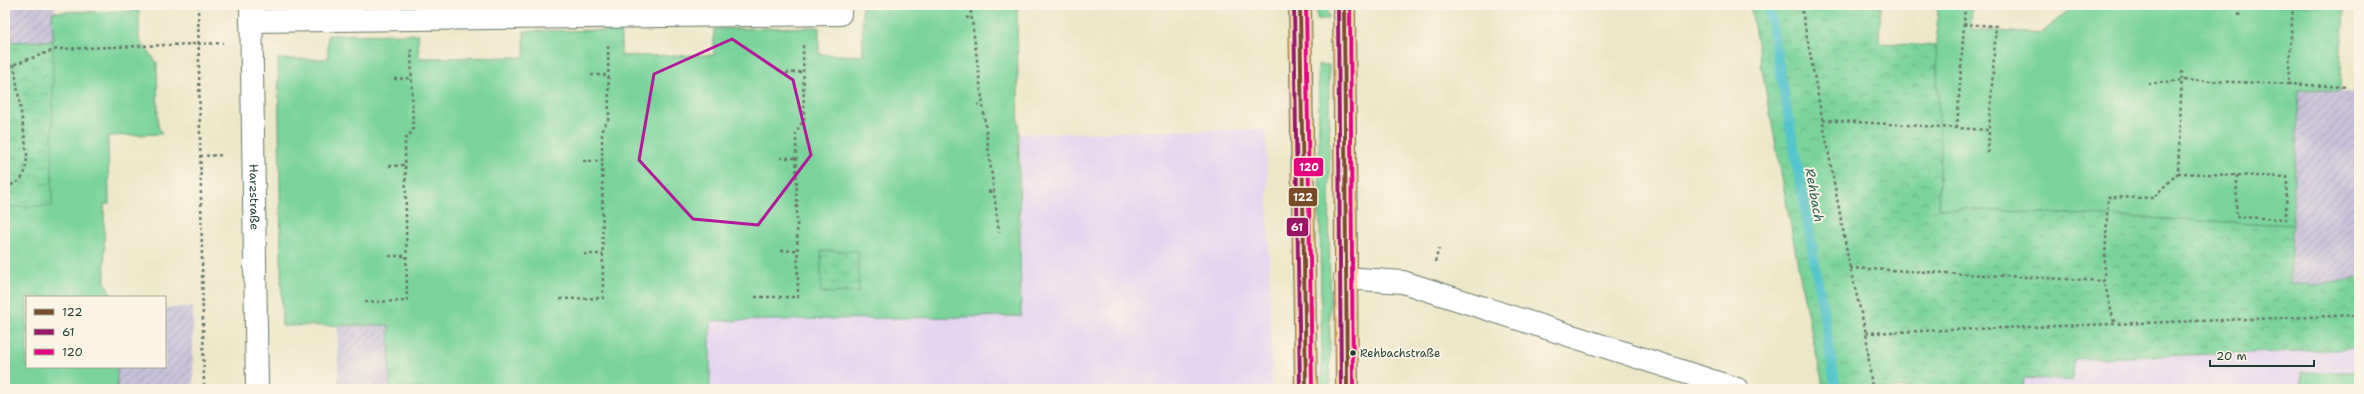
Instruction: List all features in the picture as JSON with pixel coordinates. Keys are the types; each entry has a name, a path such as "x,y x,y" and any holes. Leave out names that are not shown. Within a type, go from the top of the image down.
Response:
{"main road":[{"path":"1300,5 1306,389"},
{"path":"1344,5 1347,389"}],"street":[{"path":"251,23 411,19 840,14 840,5"},
{"name":"Harzstraße","path":"251,23 257,389"},
{"path":"1345,278 1403,282 1737,389"}],"path":[{"path":"198,5 204,389"},
{"path":"970,5 999,232"},
{"path":"1801,5 1850,268 1866,333 1872,389"},
{"path":"1957,128 1965,5"},
{"path":"2239,16 2240,5"},
{"path":"2288,84 2293,5"},
{"path":"755,297 798,297 796,133 804,119 803,14"},
{"path":"560,298 603,298 602,130 609,118 608,17"},
{"path":"966,18 972,17"},
{"path":"365,302 407,301 405,139 413,131 411,19"},
{"path":"5,71 14,64 57,49 190,46 199,44 251,23"},
{"path":"1964,24 1996,26 1988,153"},
{"path":"5,187 18,183 23,176 26,167 27,154 14,64"},
{"path":"2114,322 2104,282 2108,197 2153,198 2178,173 2182,71"},
{"path":"786,73 804,72"},
{"path":"591,75 608,75"},
{"path":"394,79 412,78"},
{"path":"2148,84 2182,80 2348,87"},
{"path":"977,105 983,104"},
{"path":"1822,120 1989,130"},
{"path":"780,158 796,158"},
{"path":"583,161 602,161"},
{"path":"388,166 405,165"},
{"path":"2178,173 2238,175 2287,177 2286,219 2236,217 2238,175"},
{"path":"988,192 994,192"},
{"path":"781,251 798,250"},
{"path":"584,254 603,254"},
{"path":"389,256 406,256"},
{"path":"1850,268 2104,282"},
{"path":"1866,333 2114,322 2359,315"}],"highlighted area":[{"path":"732,39 793,80 811,155 758,225 693,219 639,160 654,74"}],"shaded area":[{"path":"5,5 55,5 55,12 52,12 53,41 5,42"},
{"path":"277,5 332,5 332,8 277,9"},
{"path":"2299,90 2359,93 2359,278 2319,285 2290,284"},
{"path":"1266,129 1272,389 710,389 709,321 1021,316 1020,134"},
{"path":"193,307 193,389 117,389 117,368 166,368 166,308"},
{"path":"338,325 389,325 390,389 338,389"},
{"path":"2359,349 2359,389 2023,389 2024,378 2073,359"}],"green space":[{"path":"332,5 729,5 332,8"},
{"path":"862,5 1017,5 1021,316 710,321 710,389 390,389 389,325 282,326 278,59 328,59 328,35 418,34 419,58 524,57 524,31 621,30 621,56 714,55 714,29 819,27 819,54 863,56"},
{"path":"1317,5 1328,5 1329,19 1317,19"},
{"path":"1750,5 1881,5 1879,43 1936,46 1940,151 1938,208 2292,225 2290,284 2319,285 2359,278 2359,349 2074,359 2073,381 2024,378 2023,389 1824,389 1805,303"},
{"path":"1938,5 1972,5 1971,29 2041,34 2074,5 2344,5 2340,92 2299,90 2292,225 1938,208 1940,151 1936,46"},
{"path":"139,11 139,39 157,63 158,126 162,134 108,136 109,204 104,204 105,281 112,296 26,296 26,368 117,368 117,389 5,389 5,42 53,41 52,12"},
{"path":"53,41 52,206 5,207 5,42"},
{"path":"1318,65 1329,65 1330,389 1322,389"},
{"path":"821,251 858,251 859,292 821,293"},
{"path":"2301,372 2359,372 2359,389 2301,389"}],"waterway":[{"name":"Rehbach","path":"1768,5 1816,269 1836,389"}],"transit line":[{"name":"61","path":"1294,5 1300,389"},
{"name":"122","path":"1300,5 1306,389"},
{"name":"120","path":"1306,5 1312,389"},
{"name":"61","path":"1338,5 1341,389"},
{"name":"122","path":"1344,5 1347,389"},
{"name":"120","path":"1350,5 1353,389"}],"place":[{"name":"Rehbachstraße","path":"1353,353"}]}
